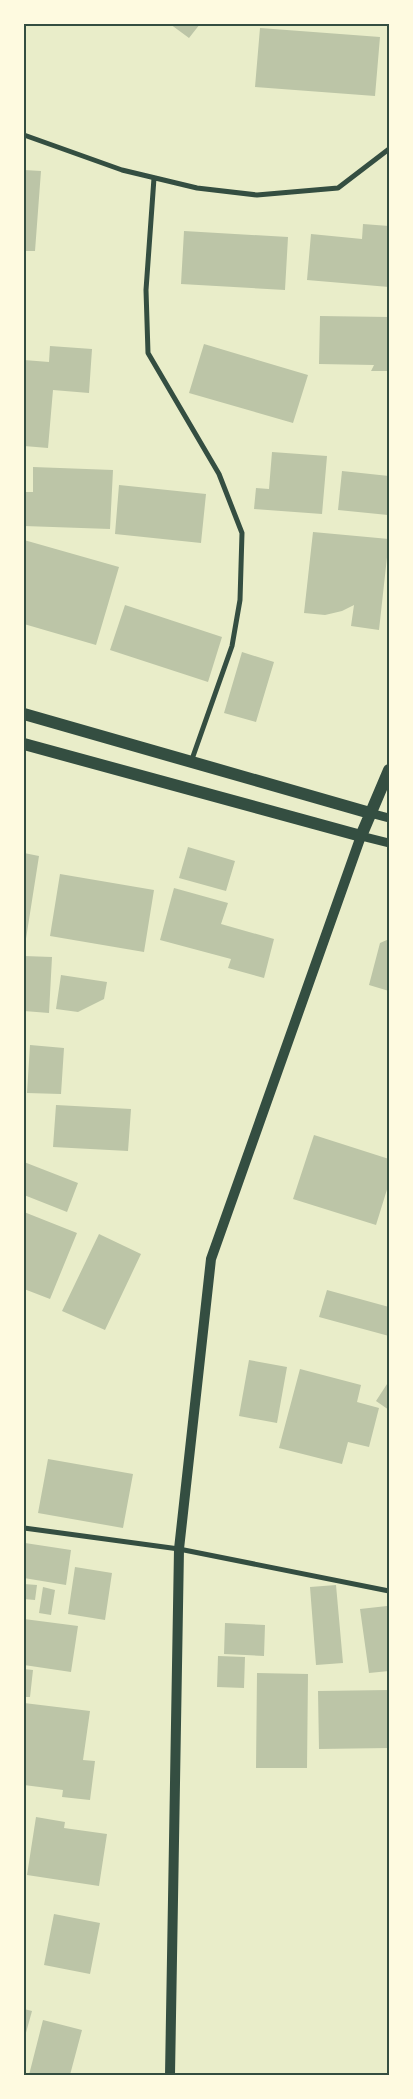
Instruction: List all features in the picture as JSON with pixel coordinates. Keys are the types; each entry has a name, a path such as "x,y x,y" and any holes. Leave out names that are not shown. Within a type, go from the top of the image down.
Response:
{"main road":[{"path":"24,714 370,813"},
{"path":"24,744 361,836"},
{"path":"170,2075 179,1548 211,1259 361,836 389,770"}],"street":[{"path":"24,135 122,170 197,188 257,195 338,188 389,149"},
{"path":"154,178 146,290 148,353 219,474 242,533 240,600 232,646 191,762"},
{"path":"370,813 389,818"},
{"path":"361,836 389,843"},
{"path":"24,1528 179,1548 389,1591"}],"building":[{"path":"170,24 200,24 189,38"},
{"path":"260,28 380,37 375,96 255,87"},
{"path":"24,170 41,171 35,251 24,251"},
{"path":"363,224 389,226 389,287 307,280 311,234 362,239"},
{"path":"184,231 288,237 285,290 181,284"},
{"path":"320,316 389,317 389,371 371,371 374,365 319,364"},
{"path":"204,344 308,375 293,423 189,393"},
{"path":"50,346 92,349 89,393 53,390 48,448 24,446 24,360 49,362"},
{"path":"272,452 327,456 322,514 254,509 256,488 269,489"},
{"path":"33,467 113,470 110,529 24,526 24,492 33,492"},
{"path":"342,471 389,476 388,515 338,510"},
{"path":"119,485 206,494 201,543 115,534"},
{"path":"313,532 389,539 379,630 351,626 354,605 342,611 325,615 304,613"},
{"path":"24,540 119,567 96,645 24,624"},
{"path":"125,605 222,637 208,682 110,650"},
{"path":"242,652 274,662 256,722 224,713"},
{"path":"188,847 235,861 226,891 179,878"},
{"path":"24,853 39,856 25,945 24,945"},
{"path":"60,874 154,890 144,952 50,936"},
{"path":"174,888 228,903 221,924 274,939 264,978 228,968 231,959 160,940"},
{"path":"389,939 389,991 369,985 380,943"},
{"path":"24,956 52,957 49,1013 24,1011"},
{"path":"61,975 107,982 104,999 78,1012 56,1009"},
{"path":"30,1045 64,1048 61,1094 27,1093"},
{"path":"56,1105 131,1109 128,1151 53,1147"},
{"path":"314,1135 389,1159 389,1183 376,1225 293,1199"},
{"path":"24,1162 78,1183 67,1212 24,1195"},
{"path":"24,1212 77,1233 50,1299 24,1289"},
{"path":"99,1234 141,1254 105,1330 62,1311"},
{"path":"327,1290 389,1307 389,1336 319,1317"},
{"path":"249,1360 287,1367 277,1423 239,1416"},
{"path":"300,1369 361,1385 357,1402 379,1408 369,1447 348,1442 342,1464 279,1448"},
{"path":"389,1381 389,1410 376,1401"},
{"path":"48,1459 133,1474 123,1528 38,1513"},
{"path":"25,1543 71,1550 66,1585 24,1578"},
{"path":"75,1567 112,1573 105,1620 68,1614"},
{"path":"24,1584 37,1585 35,1600 24,1599"},
{"path":"336,1585 343,1663 316,1665 310,1587"},
{"path":"43,1587 55,1590 51,1615 39,1613"},
{"path":"387,1606 389,1622 389,1671 369,1673 360,1609"},
{"path":"24,1619 78,1626 71,1672 24,1665"},
{"path":"225,1623 265,1625 264,1656 224,1654"},
{"path":"218,1656 245,1657 244,1688 217,1687"},
{"path":"24,1669 33,1670 30,1697 24,1697"},
{"path":"257,1673 308,1674 307,1768 256,1768"},
{"path":"389,1690 389,1748 319,1749 318,1691"},
{"path":"24,1703 90,1711 83,1760 95,1761 90,1800 62,1797 63,1790 24,1785"},
{"path":"36,1817 65,1822 64,1828 107,1834 99,1886 27,1875"},
{"path":"54,1914 100,1923 90,1974 44,1965"},
{"path":"24,2009 32,2011 24,2040"},
{"path":"43,2020 82,2030 70,2075 29,2075"}]}
